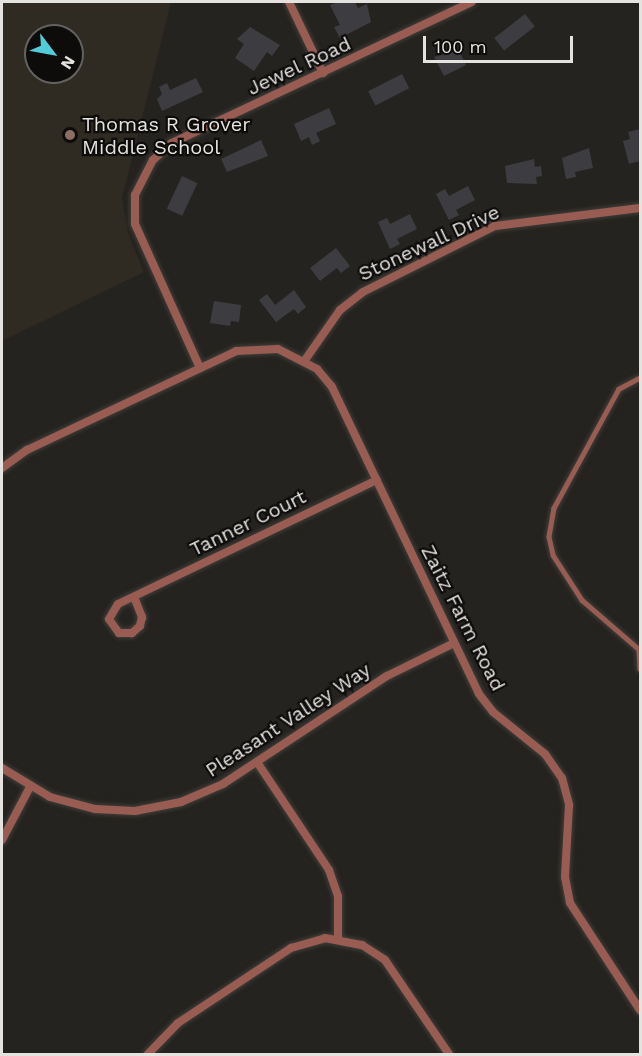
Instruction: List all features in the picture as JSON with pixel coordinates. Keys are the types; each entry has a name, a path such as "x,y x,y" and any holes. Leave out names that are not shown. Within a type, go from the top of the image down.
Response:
{"street":[{"path":"289,2 323,73"},
{"name":"Jewel Road","path":"200,368 139,237 134,209 139,182 153,160 172,143 471,2"},
{"name":"Stonewall Drive","path":"305,360 340,310 363,292 495,226 638,206"},
{"path":"2,468 27,450 200,368 249,348 278,349 305,360"},
{"name":"Zaitz Farm Road","path":"305,360 332,387 479,694 493,712 545,754 562,778 569,805 565,877 570,903 640,1010"},
{"name":"Tanner Court","path":"134,597 141,614 140,626 132,633 120,633 111,625 110,614 118,604 377,480"},
{"name":"Pleasant Valley Way","path":"2,768 30,788 72,805 135,811 201,795 257,762 387,676 454,643"},
{"path":"257,762 329,870 338,896 338,939"},
{"path":"2,840 30,788"},
{"path":"148,1054 178,1023 291,948 311,940 338,939 362,945 385,960 449,1054"}],"lane":[{"path":"640,378 619,389 554,508 549,537 554,555 582,600 640,650 640,669"}],"shaded area":[{"name":"Thomas R Grover Middle School","path":"2,2 171,2 122,198 128,233 144,272 2,341"}],"building":[{"path":"338,2 355,2 358,8 367,4 371,22 340,38 334,27 340,25 330,5"},
{"path":"525,14 535,27 504,51 494,38"},
{"path":"250,27 280,45 272,56 267,52 254,71 235,58 244,44 237,39"},
{"path":"459,50 466,65 444,76 434,57"},
{"path":"402,74 409,88 375,106 368,91"},
{"path":"196,78 203,92 162,111 157,99 162,94 159,87 167,83 170,90"},
{"path":"329,108 336,124 316,133 320,141 312,145 309,137 301,141 294,124"},
{"path":"640,129 640,161 629,164 623,141 630,139 628,132"},
{"path":"261,140 268,156 227,172 221,159"},
{"path":"589,148 593,168 575,172 576,177 566,179 562,158"},
{"path":"534,159 535,167 541,166 542,176 536,177 537,184 507,183 505,166"},
{"path":"182,176 197,183 182,216 167,209"},
{"path":"468,186 475,200 456,210 459,215 449,220 436,194 445,189 449,196"},
{"path":"410,214 417,229 397,239 400,244 390,249 378,222 387,218 390,224"},
{"path":"336,248 350,266 341,273 337,268 320,281 310,268"},
{"path":"294,290 306,307 298,314 294,309 276,322 259,300 267,294 275,305"},
{"path":"214,301 241,305 239,322 231,321 230,326 210,323"}],"place":[{"name":"Thomas R Grover Middle School","path":"70,135"}]}
